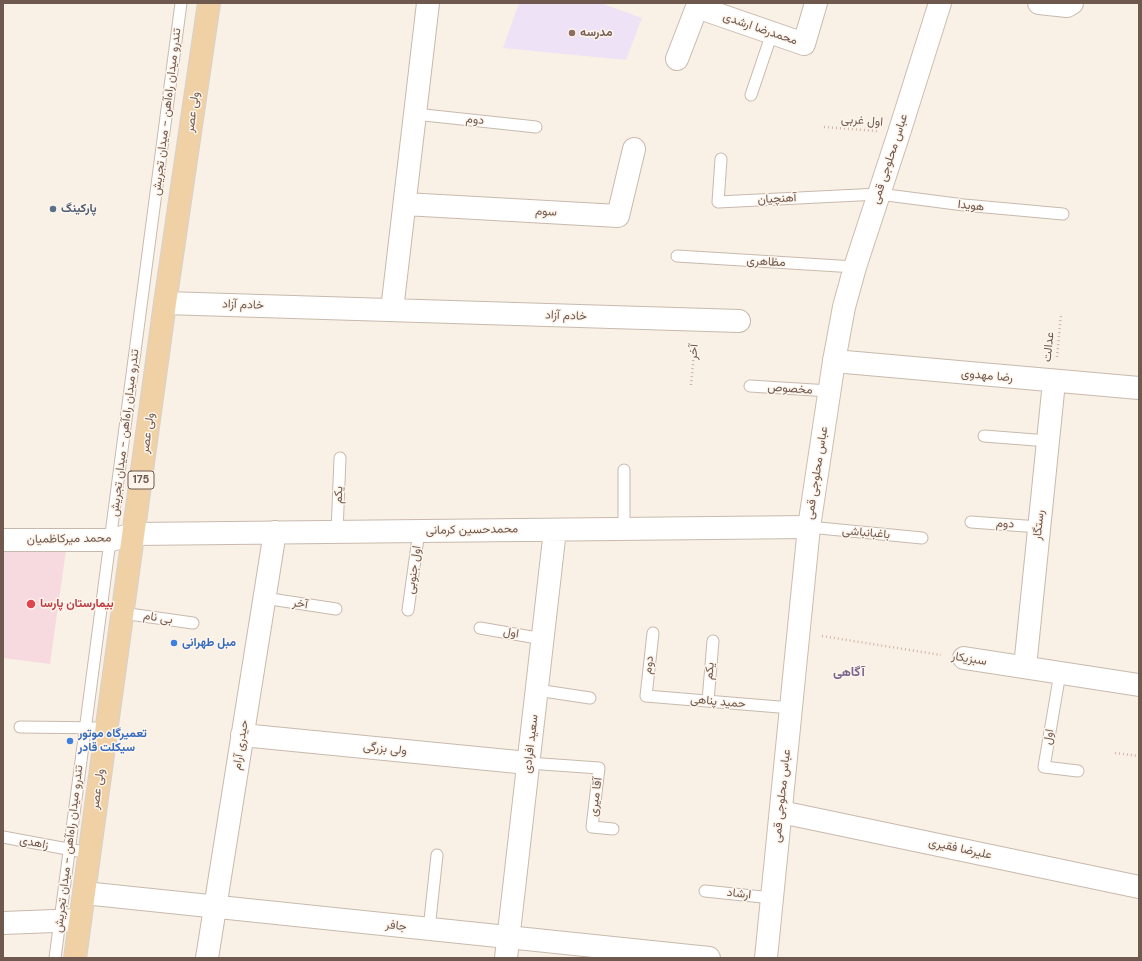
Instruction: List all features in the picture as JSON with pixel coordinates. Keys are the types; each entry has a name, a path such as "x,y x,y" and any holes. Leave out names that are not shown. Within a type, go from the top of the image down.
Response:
{"main road":[{"name":"ولی عصر","path":"75,958 70,920 84,893 79,851 96,728 122,613 165,303 209,3"}],"street":[{"path":"392,310 428,3"},
{"name":"محمدرضا ارشدی","path":"677,59 697,7 804,44 816,3"},
{"name":"عباس محلوجی قمی","path":"766,958 809,527 834,361 844,307 855,267 940,3"},
{"path":"1039,3 1067,6 1072,3"},
{"name":"سوم","path":"404,204 618,216 634,149"},
{"name":"خادم آزاد","path":"165,303 739,321"},
{"name":"رضا مهدوی","path":"834,361 1054,382 1139,388"},
{"name":"رستگار","path":"1025,668 1054,382"},
{"name":"محمدحسین کرمانی","path":"134,534 809,527"},
{"name":"سعید افرادی","path":"507,948 555,530"},
{"name":"حیدری آرام","path":"207,958 275,532"},
{"name":"محمد میرکاظمیان","path":"3,540 111,540 134,534"},
{"name":"سبزیکار","path":"964,658 1139,686"},
{"name":"ولی بزرگی","path":"242,735 528,763"},
{"name":"علیرضا فقیری","path":"781,812 1139,887"},
{"name":"جافر","path":"84,893 429,929 507,948 709,958"},
{"path":"3,923 70,920"}],"lane":[{"name":"تندرو میدان راه‌آهن - میدان تجریش","path":"96,728 111,540 181,3"},
{"path":"751,95 772,33"},
{"name":"دوم","path":"415,114 536,127"},
{"name":"آهنچیان","path":"721,159 718,202 879,194"},
{"name":"هویدا","path":"879,194 964,205 1063,214"},
{"name":"مظاهری","path":"677,256 855,267"},
{"name":"مخصوص","path":"750,386 830,391"},
{"path":"984,436 1048,442"},
{"name":"یکم","path":"338,532 340,458"},
{"path":"624,470 624,529"},
{"name":"دوم","path":"971,522 1039,527"},
{"name":"باغبانباشی","path":"809,527 922,538"},
{"name":"اول جنوبی","path":"408,610 419,531"},
{"name":"آخر","path":"264,598 336,609"},
{"name":"بی نام","path":"122,613 193,623"},
{"name":"اول","path":"480,628 542,639"},
{"name":"دوم","path":"646,696 653,633"},
{"name":"یکم","path":"708,701 713,641"},
{"name":"اول","path":"1060,673 1044,767 1078,771"},
{"path":"537,690 590,698"},
{"name":"حمید پناهی","path":"646,696 791,708"},
{"path":"20,727 96,728"},
{"name":"آقا میری","path":"528,763 599,768 592,827 613,829"},
{"name":"زاهدی","path":"3,837 79,851"},
{"name":"تندرو میدان راه‌آهن - میدان تجریش","path":"55,958 70,920 79,851"},
{"path":"429,929 437,855"},
{"name":"ارشاد","path":"705,891 772,898"}],"path":[{"name":"اول غربی","path":"824,127 899,132"},
{"name":"عدالت","path":"1054,382 1061,314"},
{"name":"آخر","path":"692,385 697,320"},
{"name":"سبزیکار","path":"799,632 964,658"},
{"path":"1116,753 1139,756"}],"shaded area":[{"name":"مدرسه","path":"519,3 600,3 642,18 626,60 503,48"},
{"name":"بیمارستان پارسا","path":"3,550 66,550 50,664 3,658"}],"place":[{"name":"مدرسه","path":"572,33"},
{"name":"پارکینگ","path":"53,209"},
{"name":"بیمارستان پارسا","path":"31,604"},
{"name":"مبل طهرانی","path":"174,643"},
{"name":"تعمیرگاه موتور سیکلت قادر","path":"70,741"}],"district":[{"name":"آگاهی","path":"849,673"}]}
